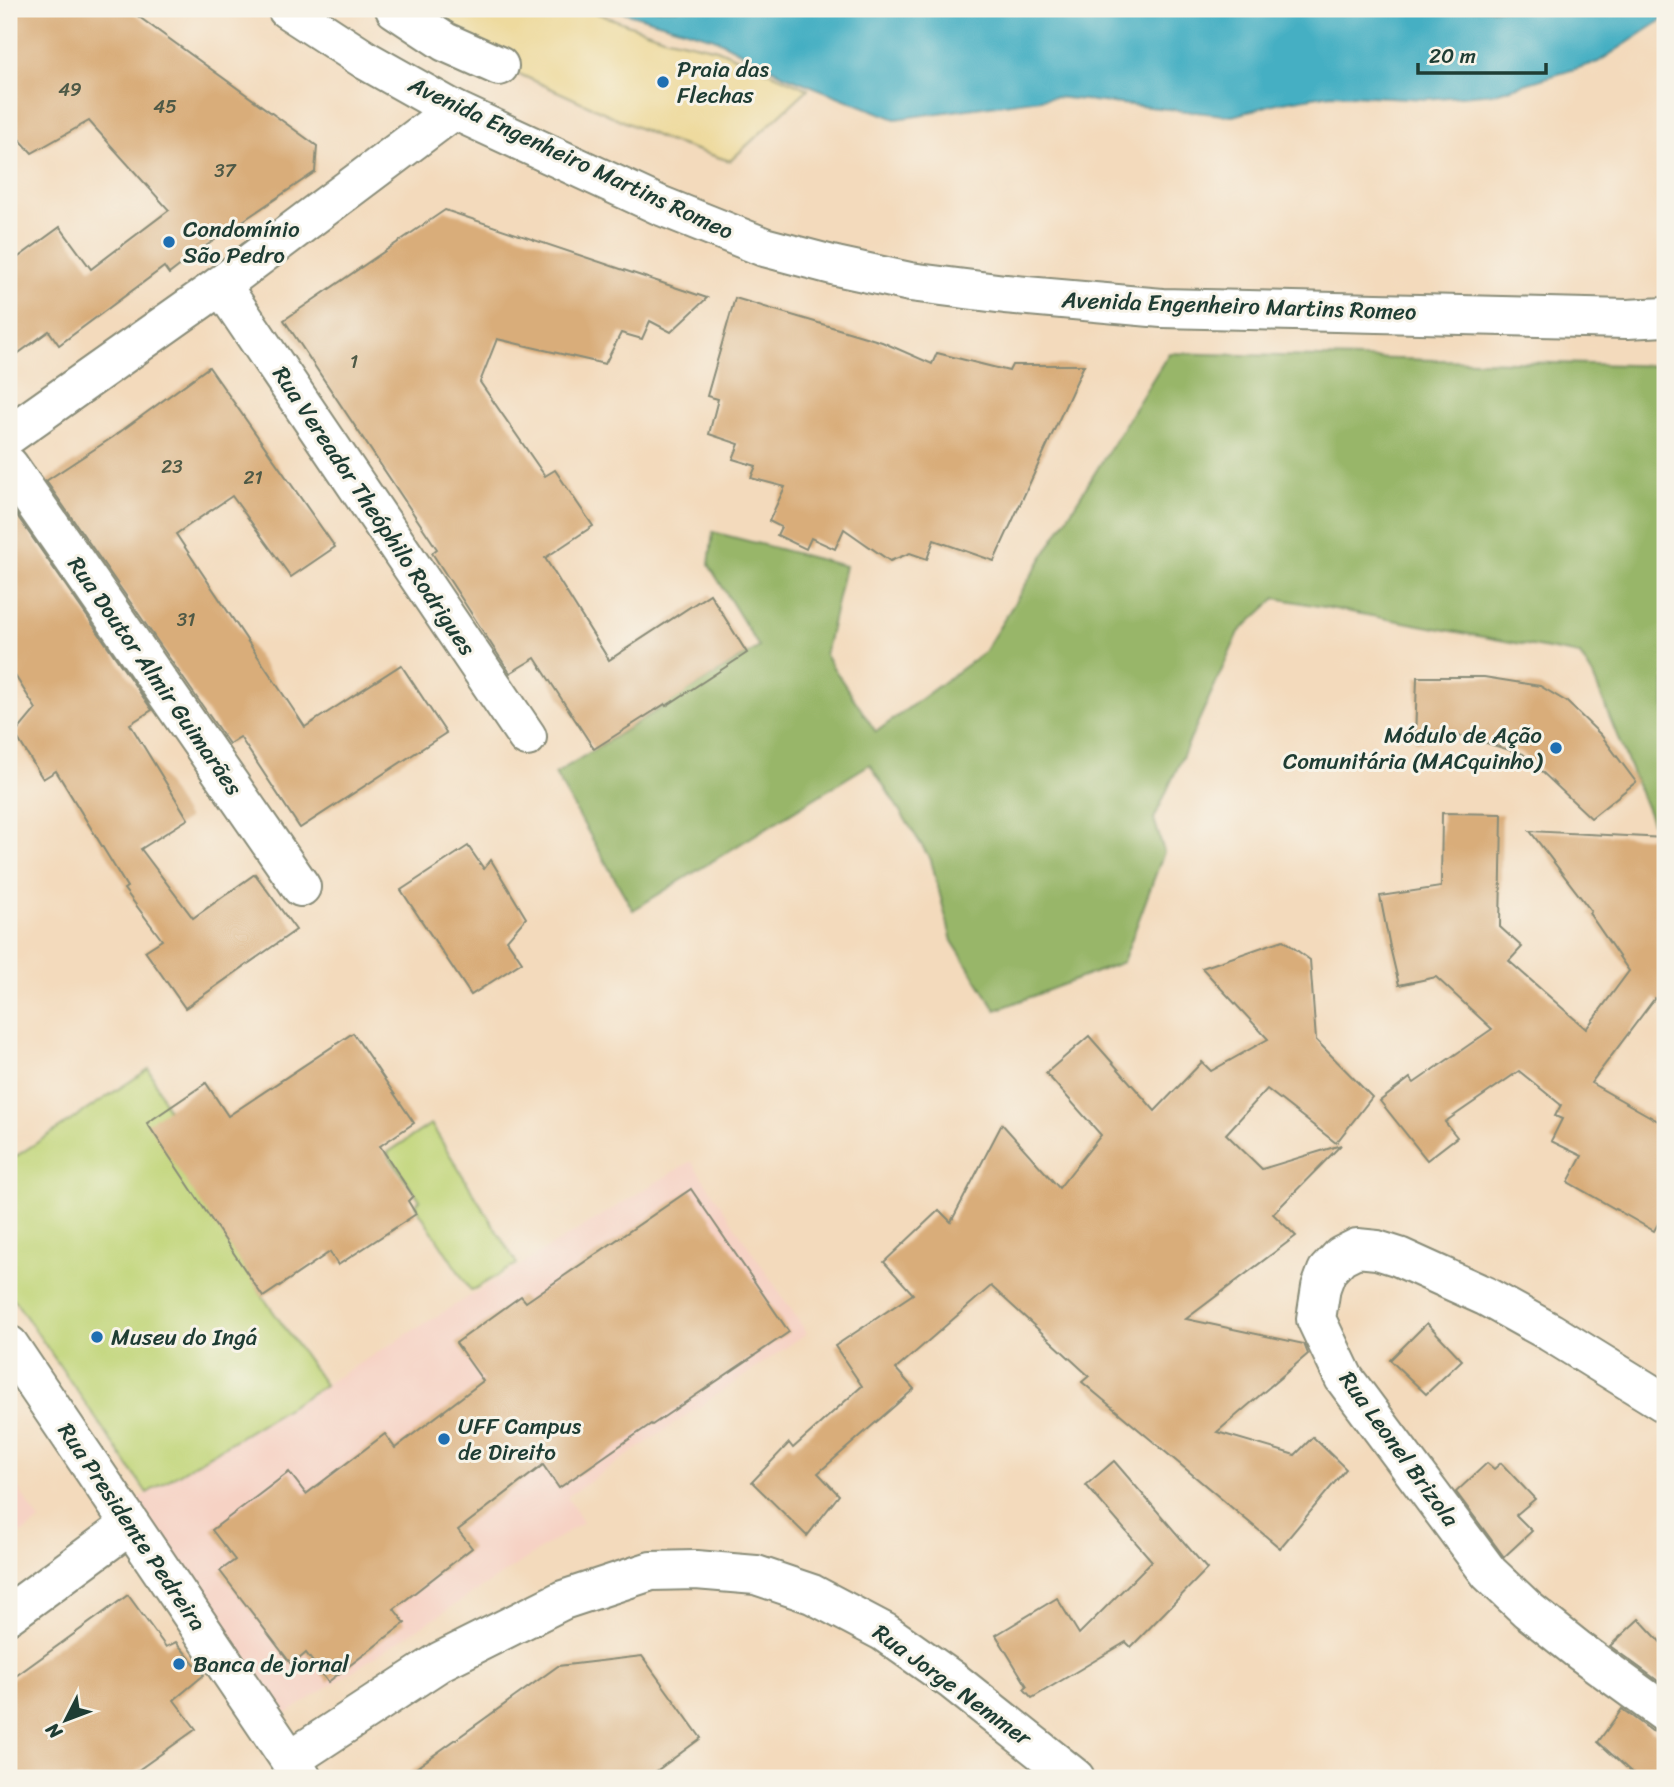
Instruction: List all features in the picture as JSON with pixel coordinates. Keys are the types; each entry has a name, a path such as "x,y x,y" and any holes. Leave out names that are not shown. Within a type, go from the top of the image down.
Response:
{"street":[{"name":"Avenida Engenheiro Martins Romeo","path":"287,9 368,61 454,110 659,205 764,247 910,282 1005,294 1162,308 1627,319 1665,317"},
{"path":"395,9 445,42 499,66"},
{"path":"9,435 221,285 454,110"},
{"name":"Rua Vereador Theóphilo Rodrigues","path":"221,285 527,737"},
{"name":"Rua Doutor Almir Guimarães","path":"9,466 301,887"},
{"name":"Rua Leonel Brizola","path":"1665,1403 1550,1332 1485,1296 1399,1257 1377,1250 1357,1248 1341,1256 1327,1271 1321,1287 1317,1319 1344,1378 1489,1573 1528,1610 1577,1649 1665,1713"},
{"name":"Rua Presidente Pedreira","path":"9,1345 296,1769"},
{"path":"9,1614 130,1525"},
{"name":"Rua Jorge Nemmer","path":"296,1769 441,1661 563,1600 651,1571 695,1570 756,1575 811,1594 884,1632 952,1680 1075,1778"}],"shaded area":[{"name":"UFF Campus de Direito","path":"691,1161 807,1333 567,1497 583,1522 286,1714 134,1501"},
{"path":"9,1475 40,1521 9,1542"}],"green space":[{"path":"1169,353 1665,366 1665,845 1661,844 1593,676 1580,655 1276,598 1239,632 1154,819 1164,852 1123,962 996,1010 952,941 931,860 870,764 633,910 555,774 759,647 709,565 713,532 845,566 825,655 876,732 984,652"},
{"path":"149,1069 210,1200 263,1297 325,1385 147,1493 9,1292 9,1161"},
{"path":"431,1124 517,1264 471,1291 415,1205 420,1200 387,1153"}],"sand":[{"name":"Praia das Flechas","path":"399,9 585,9 663,37 717,49 808,89 730,161 665,140 446,41"}],"water":[{"path":"613,9 1665,9 1665,18 1598,62 1495,93 1426,99 1331,94 1277,103 1233,116 1055,97 895,119 784,75 714,38"}],"building":[{"path":"9,9 128,9 317,146 315,172 169,274 164,267 59,345 49,331 9,360 9,264 60,227 91,269 169,210 89,121 32,153 9,128"},
{"path":"445,210 707,298 671,332 650,321 642,339 621,333 605,364 497,339 480,382 545,476 555,470 593,526 545,558 609,660 710,594 747,653 594,749 535,658 510,673 432,553 437,549 284,320"},
{"path":"735,298 882,342 932,364 937,353 1009,371 1012,365 1084,365 994,561 934,540 927,559 910,553 890,561 844,529 835,549 811,538 806,549 777,535 781,527 769,521 785,487 751,478 756,466 733,459 739,444 709,434 718,399 707,396"},
{"path":"209,367 335,547 291,577 232,496 176,534 305,727 401,665 446,733 300,828 240,737 229,744 46,481 113,437"},
{"path":"9,504 152,710 130,724 188,819 141,849 193,918 255,874 296,930 185,1008 145,951 162,940 124,889 127,887 56,771 43,779 15,734 36,709 9,666"},
{"name":"Módulo de Ação Comunitária (MACquinho)","path":"1417,677 1484,677 1540,686 1567,702 1601,735 1636,782 1591,818 1523,754 1463,736 1415,742"},
{"path":"1442,813 1502,814 1500,927 1522,947 1509,961 1586,1029 1629,971 1589,913 1591,911 1530,831 1665,838 1665,1008 1655,998 1591,1083 1665,1125 1665,1211 1654,1231 1568,1182 1582,1156 1551,1141 1562,1119 1555,1116 1561,1105 1519,1071 1445,1122 1457,1137 1427,1160 1380,1101 1410,1078 1414,1083 1492,1029 1436,977 1399,985 1390,947 1380,896 1441,887"},
{"path":"468,846 484,869 491,860 526,918 507,940 522,962 471,995 401,890"},
{"path":"1283,940 1310,960 1316,1040 1372,1097 1336,1143 1267,1089 1226,1134 1262,1169 1341,1145 1273,1214 1296,1236 1186,1319 1304,1344 1308,1354 1217,1432 1295,1455 1313,1437 1346,1469 1280,1548 1082,1382 1089,1376 991,1286 896,1369 914,1389 818,1473 839,1495 807,1536 752,1482 789,1443 793,1448 862,1386 835,1346 913,1294 884,1262 939,1210 951,1222 1002,1124 1059,1188 1101,1135 1046,1073 1089,1036 1155,1111 1202,1062 1211,1071 1268,1039 1202,968"},
{"path":"353,1033 414,1123 380,1146 413,1196 408,1201 416,1214 338,1265 330,1252 263,1297 147,1123 206,1083 228,1116"},
{"name":"UFF Campus de Direito","path":"691,1189 789,1332 559,1488 543,1465 458,1530 472,1548 394,1609 405,1623 328,1682 306,1653 292,1665 220,1571 235,1560 212,1530 289,1472 306,1494 385,1434 395,1448 483,1381 456,1343 521,1296 526,1302"},
{"path":"1427,1323 1462,1360 1426,1394 1390,1360"},
{"path":"1114,1461 1207,1569 1131,1647 1126,1642 1032,1698 1024,1689 1027,1686 996,1635 1057,1598 1079,1634 1152,1561 1086,1485"},
{"path":"1487,1463 1494,1469 1501,1463 1535,1499 1516,1515 1532,1531 1504,1557 1456,1492"},
{"path":"128,1595 166,1647 176,1642 204,1675 174,1700 196,1729 127,1778 9,1778 9,1681"},
{"path":"1639,1619 1665,1647 1665,1686 1610,1646"},
{"path":"642,1656 701,1738 647,1778 402,1778 558,1666"},
{"path":"1622,1709 1652,1731 1665,1734 1665,1778 1638,1778 1598,1742"}],"place":[{"name":"Praia das Flechas","path":"663,82"},
{"name":"Condomínio São Pedro","path":"169,242"},
{"name":"Módulo de Ação Comunitária (MACquinho)","path":"1556,748"},
{"name":"Museu do Ingá","path":"97,1337"},
{"name":"UFF Campus de Direito","path":"444,1439"},
{"name":"Banca de jornal","path":"179,1664"}]}
